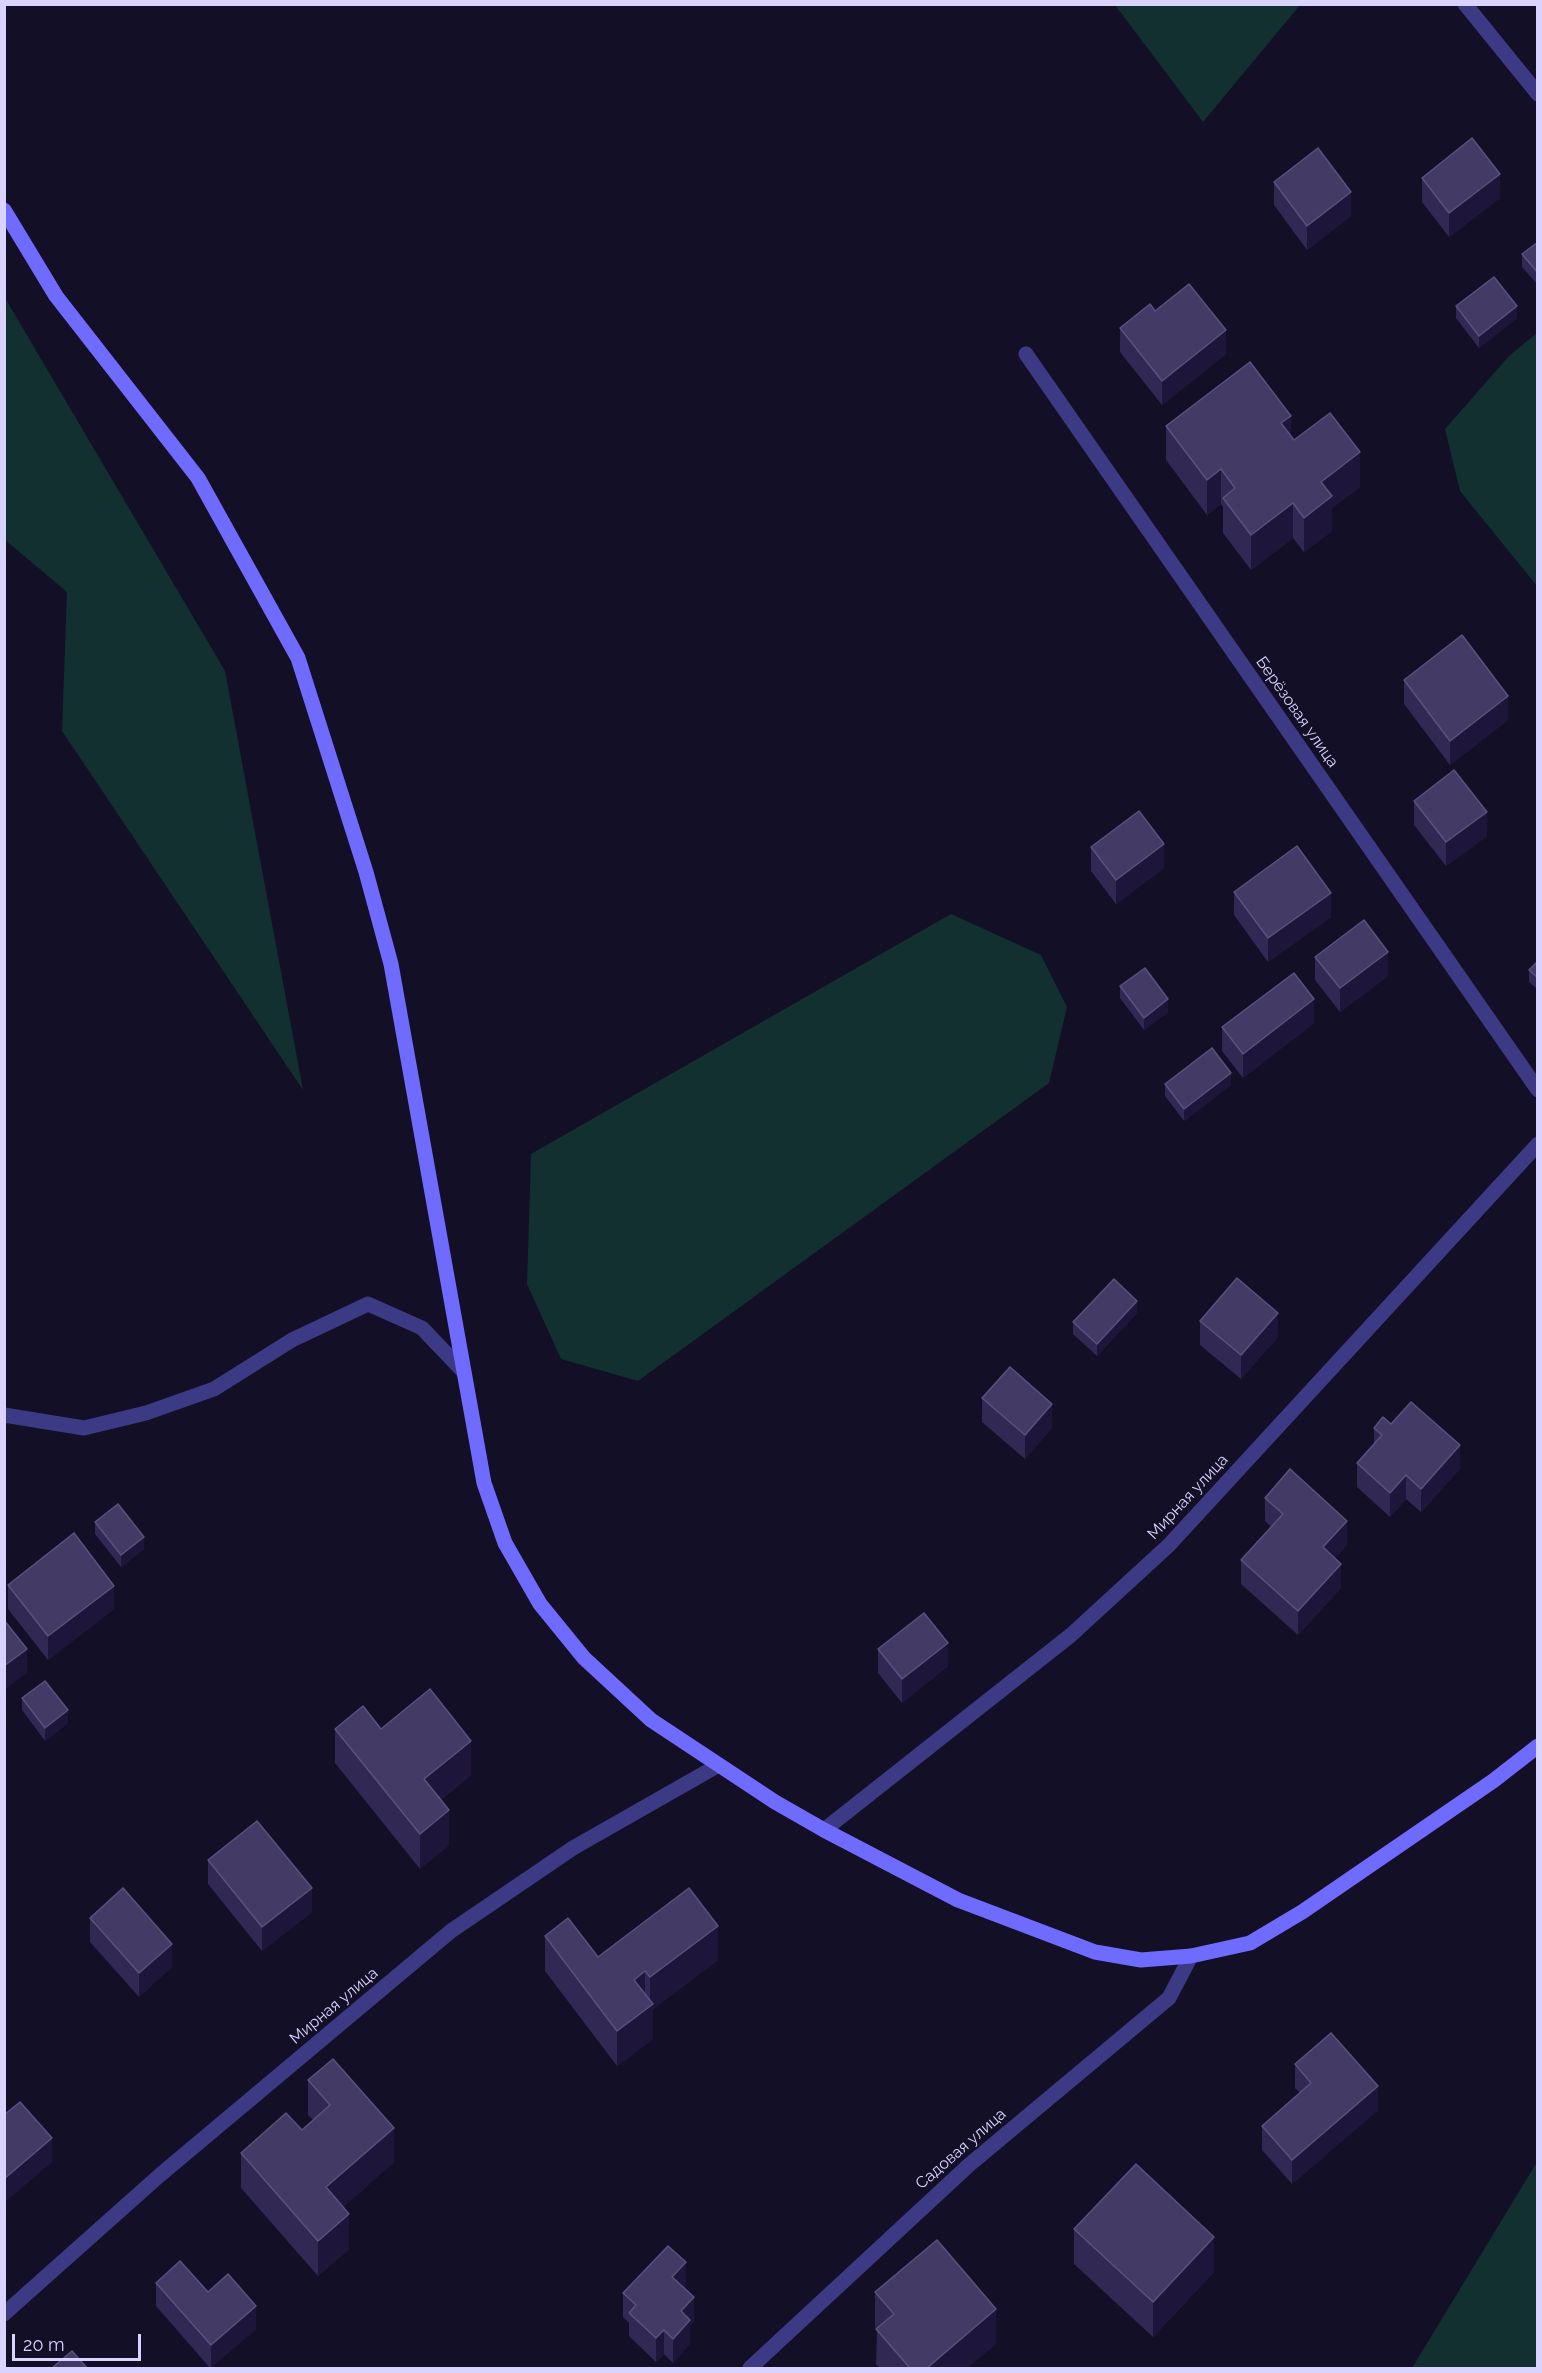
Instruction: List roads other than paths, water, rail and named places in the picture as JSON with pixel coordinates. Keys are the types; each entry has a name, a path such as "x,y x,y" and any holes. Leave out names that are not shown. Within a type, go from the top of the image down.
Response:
{"street":[{"path":"1465,4 1538,94"},
{"path":"4,210 56,296 198,478 298,658 366,872 391,964 483,1483 505,1543 540,1604 584,1658 643,1713 717,1766 824,1830 957,1900 1095,1952 1141,1960 1191,1956 1250,1943 1302,1912 1493,1781 1538,1746"},
{"name":"Берёзовая улица","path":"1026,354 1538,1090"},
{"name":"Мирная улица","path":"824,1830 1071,1635 1168,1545 1538,1144"},
{"path":"4,1415 84,1428 146,1413 214,1389 292,1340 368,1304 422,1328 462,1370"},
{"name":"Мирная улица","path":"4,2314 160,2175 451,1931 573,1848 717,1766"},
{"name":"Садовая улица","path":"750,2368 969,2165 1169,1998 1191,1956"}]}
